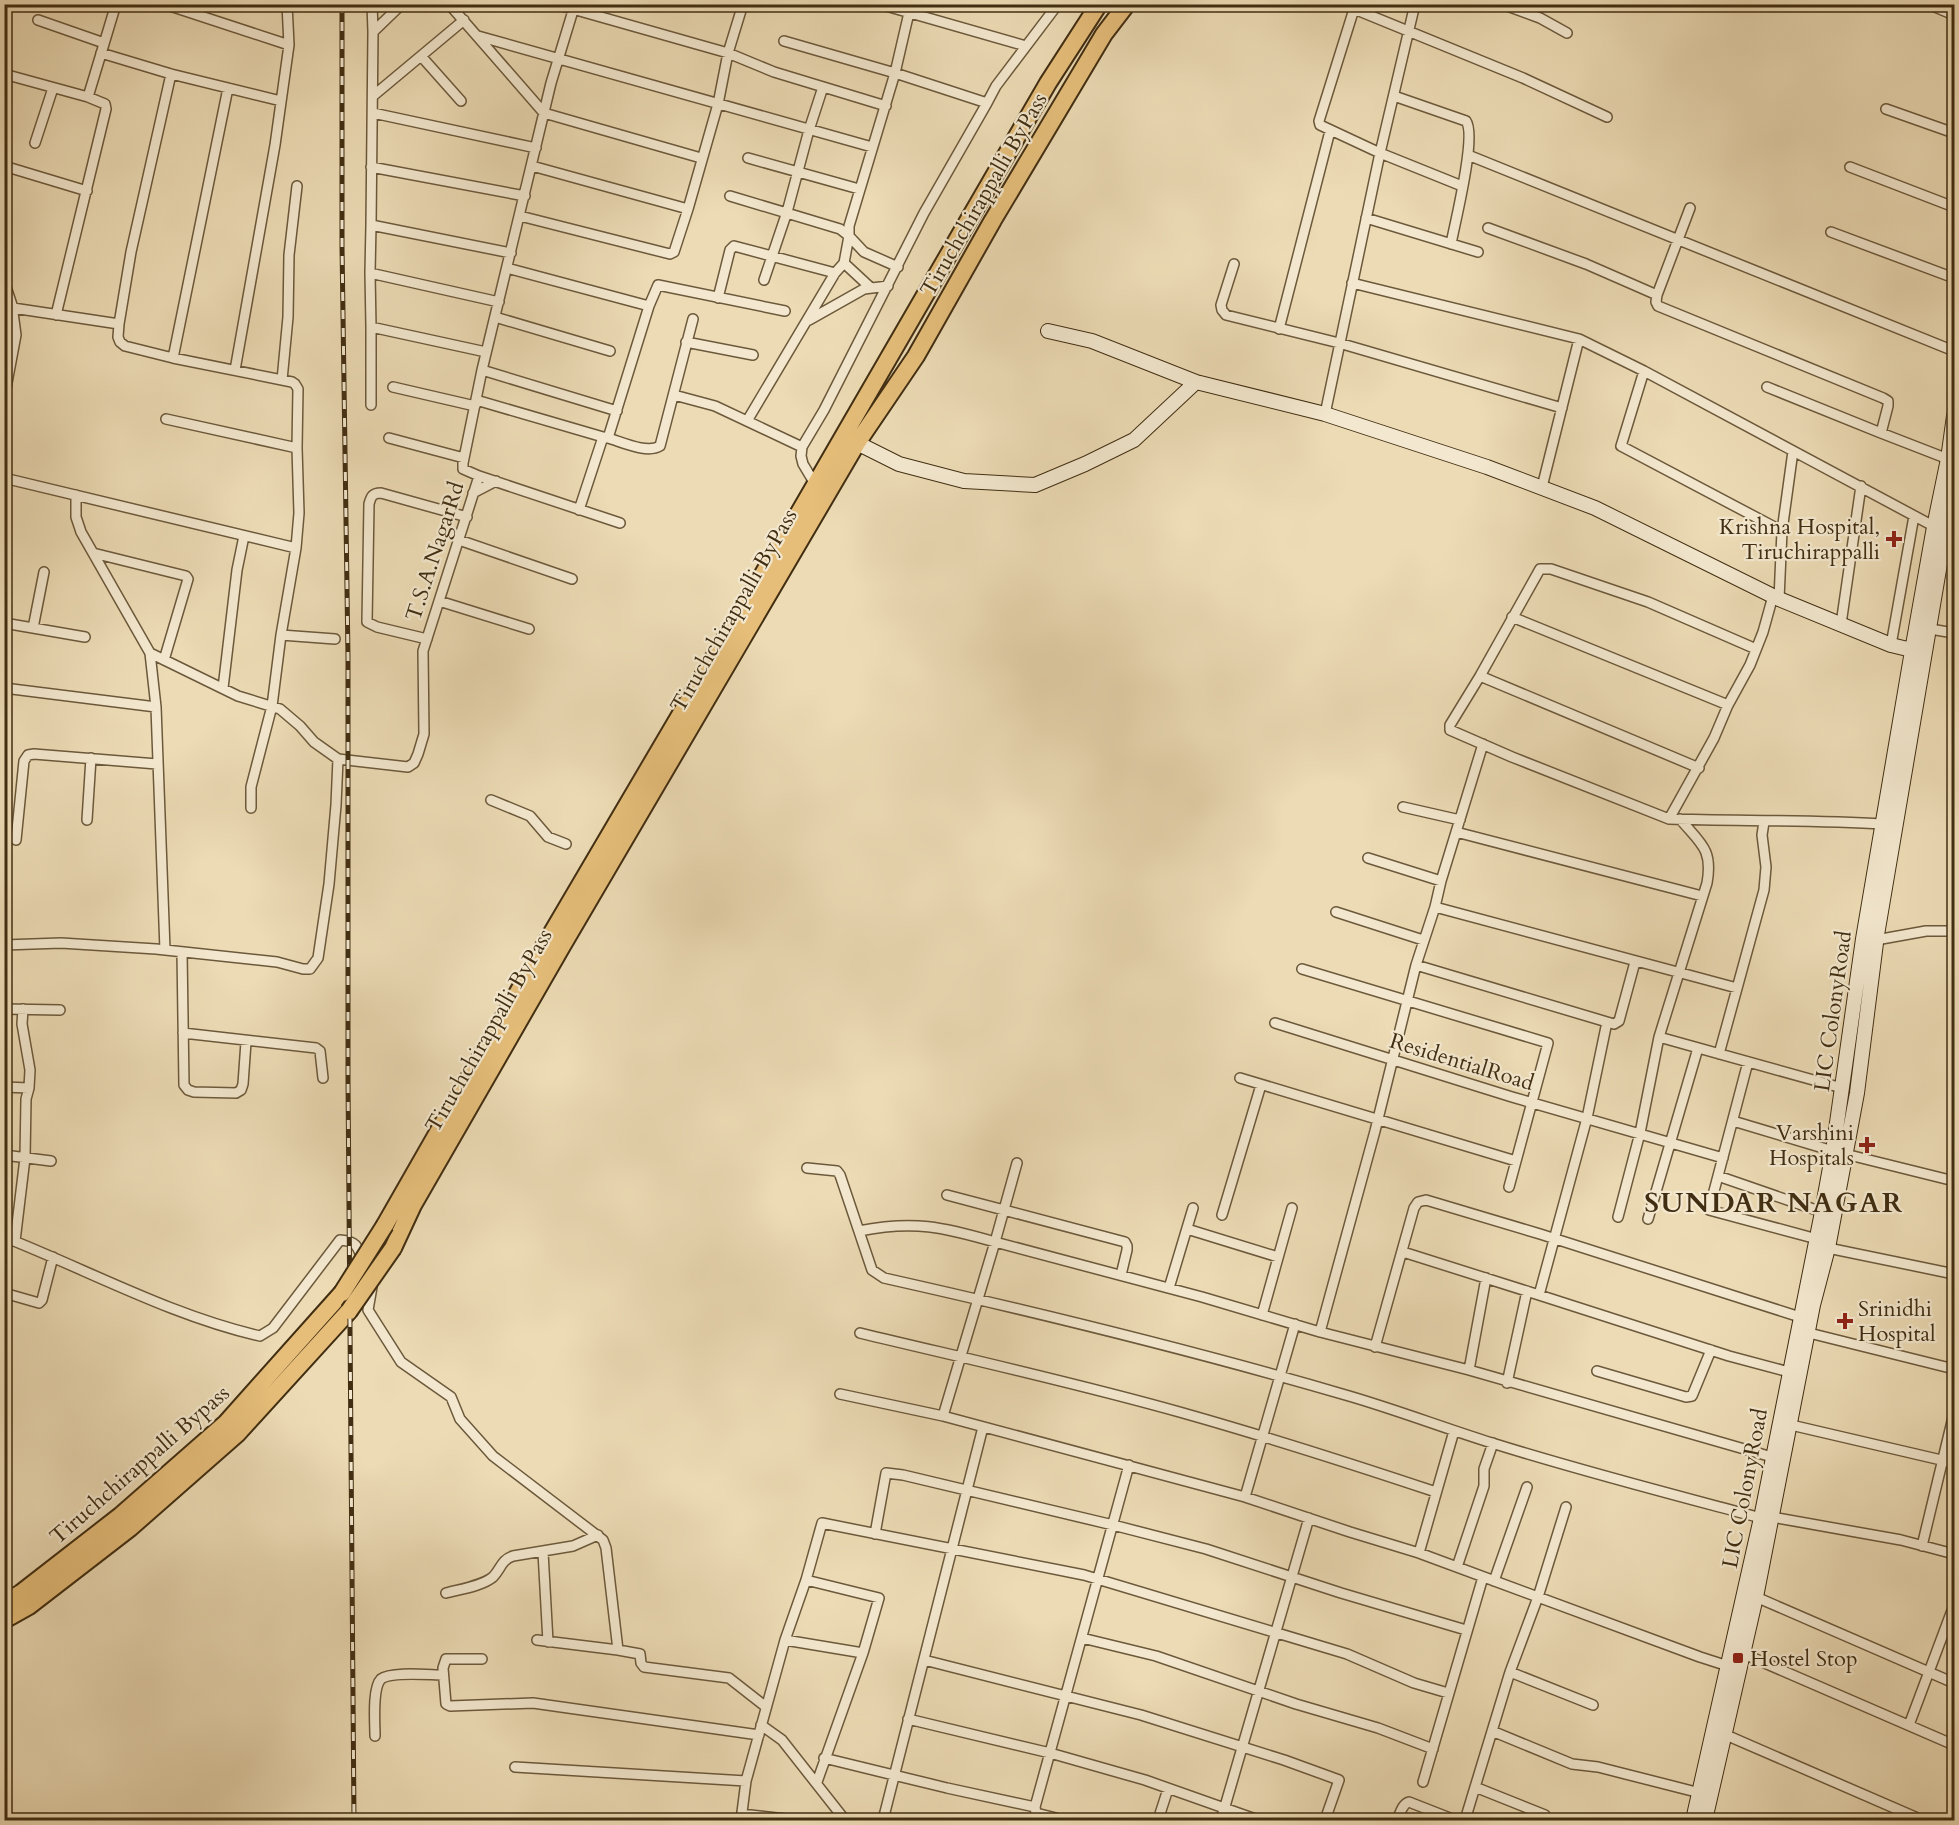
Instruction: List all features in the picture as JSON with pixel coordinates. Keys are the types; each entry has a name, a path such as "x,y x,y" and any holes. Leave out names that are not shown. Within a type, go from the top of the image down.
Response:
{"highway":[{"name":"Tiruchchirappalli Bypass","path":"4,1603 21,1593 120,1516 226,1423 342,1293 386,1225 549,938 1048,83 1099,4"},
{"name":"Tiruchchirappalli ByPass","path":"393,1248 413,1205 538,987 857,443 916,356 993,220 1104,34 1127,4"},
{"path":"847,428 861,425 904,364 916,356"},
{"name":"Tiruchchirappalli Bypass","path":"4,1620 29,1606 130,1528 237,1434 350,1311 393,1248"}],"main road":[{"path":"1048,331 1092,341 1196,382 1325,414 1542,487 1595,508 1776,598 1892,645 1918,652"},
{"path":"857,443 899,464 964,482 1035,484 1085,464 1134,440 1196,382"},
{"name":"LIC ColonyRoad","path":"1693,1821 1734,1668 1767,1517 1782,1438 1789,1372 1800,1317 1822,1244 1822,1212 1857,1093 1883,824 1918,652 1930,629 1954,416"},
{"name":"Tiruchchirappalli Bypass","path":"796,518 808,509 844,447 857,443"},
{"name":"LIC ColonyRoad","path":"1734,1668 1744,1654 1756,1597 1767,1517 1772,1457 1791,1425 1809,1333 1822,1244 1840,1151 1842,1088 1870,940 1940,529 1954,481"},
{"path":"1705,1821 1726,1734 1734,1668"}],"street":[{"path":"88,97 116,4"},
{"path":"164,4 289,45"},
{"path":"235,370 275,145 289,45 288,4"},
{"path":"371,405 372,4"},
{"path":"373,32 402,4"},
{"path":"449,4 544,113 701,158"},
{"path":"555,4 574,7 728,53 774,72 886,106"},
{"path":"520,216 670,254 674,252 718,104 728,53 743,4"},
{"path":"879,4 910,9 1026,46"},
{"path":"815,484 803,464 802,447 824,410 924,213 996,86 1058,4"},
{"path":"1342,4 1523,78 1607,117"},
{"path":"1325,414 1380,153 1415,4"},
{"path":"1502,4 1540,18 1567,33"},
{"path":"1928,4 1954,15"},
{"name":"T.S.A.NagarRd","path":"150,653 238,696 280,709 314,742 338,759 408,767 414,764 424,735 423,651 478,476 463,469 475,403 544,113 574,7"},
{"path":"747,421 835,273 844,262 849,226 886,106 910,9"},
{"path":"1354,9 1319,121 1320,125 1380,153 1462,186"},
{"path":"38,20 104,42"},
{"path":"373,96 464,20"},
{"path":"478,36 872,147"},
{"path":"784,41 895,73 987,104"},
{"path":"101,53 171,74 281,101"},
{"path":"421,56 461,101"},
{"path":"4,74 88,97 105,104 106,109 87,191 56,315"},
{"path":"171,74 131,252 119,324 120,342 173,358 282,380 295,384 298,389 299,513 296,548 272,706 251,787 251,808"},
{"path":"764,280 787,212 823,87"},
{"path":"35,143 53,88"},
{"path":"173,358 228,88"},
{"path":"1394,96 1466,121 1469,125 1468,155 1451,244"},
{"path":"1886,108 1954,133"},
{"path":"373,113 536,148"},
{"path":"1279,328 1330,131"},
{"path":"1468,155 1954,351"},
{"path":"748,158 859,189"},
{"path":"532,165 688,208"},
{"path":"4,166 87,191"},
{"path":"372,167 525,196"},
{"path":"1850,167 1954,207"},
{"path":"282,380 288,316 289,255 297,186"},
{"path":"730,196 840,229 864,252 898,267"},
{"path":"1689,208 1657,295 1658,306 1883,398 1887,401 1888,406 1881,433"},
{"path":"1366,218 1479,252"},
{"path":"371,225 511,253"},
{"path":"1488,228 1586,264 1657,295"},
{"path":"1831,232 1954,278"},
{"path":"718,298 730,250 734,246 835,273"},
{"path":"844,262 871,288"},
{"path":"1234,264 1221,305 1226,315 1339,343 1562,408"},
{"path":"507,268 650,306"},
{"path":"370,273 499,302"},
{"path":"4,281 13,308 9,320 16,335 4,399"},
{"path":"1352,282 1579,339 1644,370 1940,529"},
{"path":"579,510 605,437 617,411 658,285 785,311"},
{"path":"806,322 864,289 888,286"},
{"path":"13,308 119,324"},
{"path":"495,318 610,351"},
{"path":"393,387 475,403 655,449 660,446 693,319"},
{"path":"370,327 486,352"},
{"path":"1542,487 1579,339"},
{"path":"686,342 753,355"},
{"path":"482,370 617,411"},
{"path":"1644,370 1621,446 1782,531"},
{"path":"1767,387 1948,459"},
{"path":"674,395 715,406 802,447"},
{"path":"166,419 297,448"},
{"path":"389,438 465,458"},
{"path":"1675,819 1728,705 1750,665 1776,598 1793,451"},
{"path":"478,476 620,523"},
{"path":"4,478 296,548"},
{"path":"473,493 496,482"},
{"path":"1841,624 1861,486"},
{"path":"427,639 377,627 367,622 371,496 381,493 466,517"},
{"path":"76,495 77,524 150,653 156,707 165,950"},
{"path":"1892,645 1914,516"},
{"path":"223,688 237,570 244,536"},
{"path":"459,540 572,579"},
{"path":"93,553 186,576 188,579 164,660"},
{"path":"1756,648 1648,602 1546,568 1540,569 1480,676 1452,720 1450,730 1512,758 1675,819 1764,822 1836,821 1883,824"},
{"path":"33,628 44,572"},
{"path":"439,601 530,629"},
{"path":"1512,617 1728,705"},
{"path":"4,623 85,638"},
{"path":"1930,629 1954,633"},
{"path":"281,635 335,639"},
{"path":"1480,676 1699,768"},
{"path":"4,688 156,707"},
{"path":"1320,1332 1378,1120 1416,965 1436,907 1441,881 1483,744"},
{"path":"16,840 24,761 28,755 157,764"},
{"path":"87,820 91,758"},
{"path":"4,945 61,944 165,950 277,962 310,969 318,958 329,884 338,759"},
{"path":"491,800 530,816 548,837 566,844"},
{"path":"1403,807 1460,820"},
{"path":"1618,1218 1640,1133 1659,1038 1707,883 1710,866 1707,851 1675,819"},
{"path":"1719,1054 1764,890 1766,867 1763,846 1764,822"},
{"path":"1456,832 1702,896"},
{"path":"1368,858 1441,881"},
{"path":"1436,907 1737,988"},
{"path":"1336,912 1423,940"},
{"path":"1870,940 1926,931 1954,931"},
{"path":"182,952 184,1085 188,1090 194,1092 236,1093 241,1090 246,1042"},
{"path":"1416,965 1614,1024 1619,1021 1635,962"},
{"path":"1302,969 1548,1043 1509,1187"},
{"path":"4,1009 60,1010"},
{"path":"15,1241 25,1158 30,1070 22,1024 23,1009"},
{"path":"1539,1295 1587,1118 1607,1022"},
{"name":"ResidentialRoad","path":"1275,1023 1723,1158"},
{"path":"183,1033 246,1042 316,1048 322,1057 323,1078"},
{"path":"1659,1038 1842,1088"},
{"path":"1648,1219 1698,1048"},
{"path":"1748,1062 1709,1210 1822,1244 1954,1274"},
{"path":"1240,1078 1516,1161"},
{"path":"1222,1215 1261,1085"},
{"path":"4,1087 29,1088"},
{"path":"1732,1121 1954,1180"},
{"path":"4,1155 51,1161"},
{"path":"944,1416 1017,1164"},
{"path":"807,1168 837,1171 840,1175 872,1270 884,1278 1210,1357 1351,1397 1454,1431 1627,1483 1767,1517 1954,1554"},
{"path":"1718,1176 1822,1212"},
{"path":"947,1196 1125,1242 1127,1250 1120,1275"},
{"path":"1375,1347 1414,1208 1418,1202 1426,1200 1554,1238 1800,1317"},
{"path":"1169,1288 1193,1208"},
{"path":"1262,1315 1292,1208"},
{"path":"859,1231 895,1225 955,1230 1375,1347 1469,1370 1507,1383 1772,1457"},
{"path":"1186,1229 1278,1257"},
{"path":"4,1237 117,1286 236,1331 260,1336 273,1328 340,1240 350,1241 358,1247 372,1287 368,1310 401,1362 451,1397 460,1419 493,1456 598,1535 606,1548 618,1650"},
{"path":"1403,1252 1711,1350 1789,1372"},
{"path":"4,1293 39,1303 42,1300 53,1257"},
{"path":"1469,1370 1486,1278"},
{"path":"1507,1383 1527,1291"},
{"path":"1245,1497 1294,1324"},
{"path":"860,1333 1182,1413 1436,1492"},
{"path":"1809,1333 1954,1369"},
{"path":"1597,1371 1686,1397 1692,1396 1711,1350"},
{"path":"840,1394 944,1416 1245,1497 1419,1553 1700,1658 1734,1668"},
{"path":"1922,1546 1954,1413"},
{"path":"1791,1425 1954,1463"},
{"path":"883,1821 983,1427"},
{"path":"1419,1553 1454,1431"},
{"path":"1457,1567 1484,1486 1484,1469 1493,1443"},
{"path":"1056,1821 1056,1818 1036,1813 1035,1807 1130,1465"},
{"path":"875,1534 886,1473 903,1475 1206,1549 1466,1630"},
{"path":"1494,1581 1527,1487"},
{"path":"1465,1821 1510,1672 1538,1597 1566,1507"},
{"path":"1221,1821 1309,1518"},
{"path":"795,1821 742,1817 746,1781 761,1725 822,1523 952,1548 1098,1580 1347,1654 1414,1683 1448,1693"},
{"path":"447,1593 486,1581 506,1558 573,1546 598,1535"},
{"path":"543,1552 548,1642"},
{"path":"1423,1782 1483,1577"},
{"path":"806,1580 879,1598 863,1653 816,1782"},
{"path":"1756,1597 1954,1683"},
{"path":"1910,1725 1954,1605"},
{"path":"1082,1638 1156,1656 1296,1704 1378,1728 1433,1749"},
{"path":"537,1640 640,1654 644,1667 729,1678 766,1707"},
{"path":"785,1640 863,1653"},
{"path":"1744,1654 1954,1745"},
{"path":"483,1659 446,1659 443,1663 446,1704 450,1706 532,1704 759,1735"},
{"path":"924,1660 1142,1715 1339,1780 1325,1821"},
{"path":"1510,1672 1593,1705"},
{"path":"375,1736 375,1694 377,1685 382,1679 400,1675 443,1675"},
{"path":"908,1719 1050,1753 1168,1789 1258,1821"},
{"path":"761,1725 782,1740 845,1821"},
{"path":"1492,1731 1572,1764 1598,1767 1700,1793"},
{"path":"1726,1734 1922,1821"},
{"path":"824,1758 1035,1807"},
{"path":"515,1767 746,1781"},
{"path":"1475,1787 1545,1815"},
{"path":"1158,1821 1168,1789"},
{"path":"1397,1821 1405,1803 1409,1802 1455,1821"}],"railway":[{"path":"342,4 354,1820"}],"place":[{"name":"Krishna Hospital, Tiruchirappalli","path":"1894,539"},
{"name":"Varshini Hospitals","path":"1867,1145"},
{"name":"Srinidhi Hospital","path":"1845,1321"},
{"name":"Hostel Stop","path":"1738,1658"}],"district":[{"name":"SUNDAR NAGAR","path":"1774,1202"}]}
